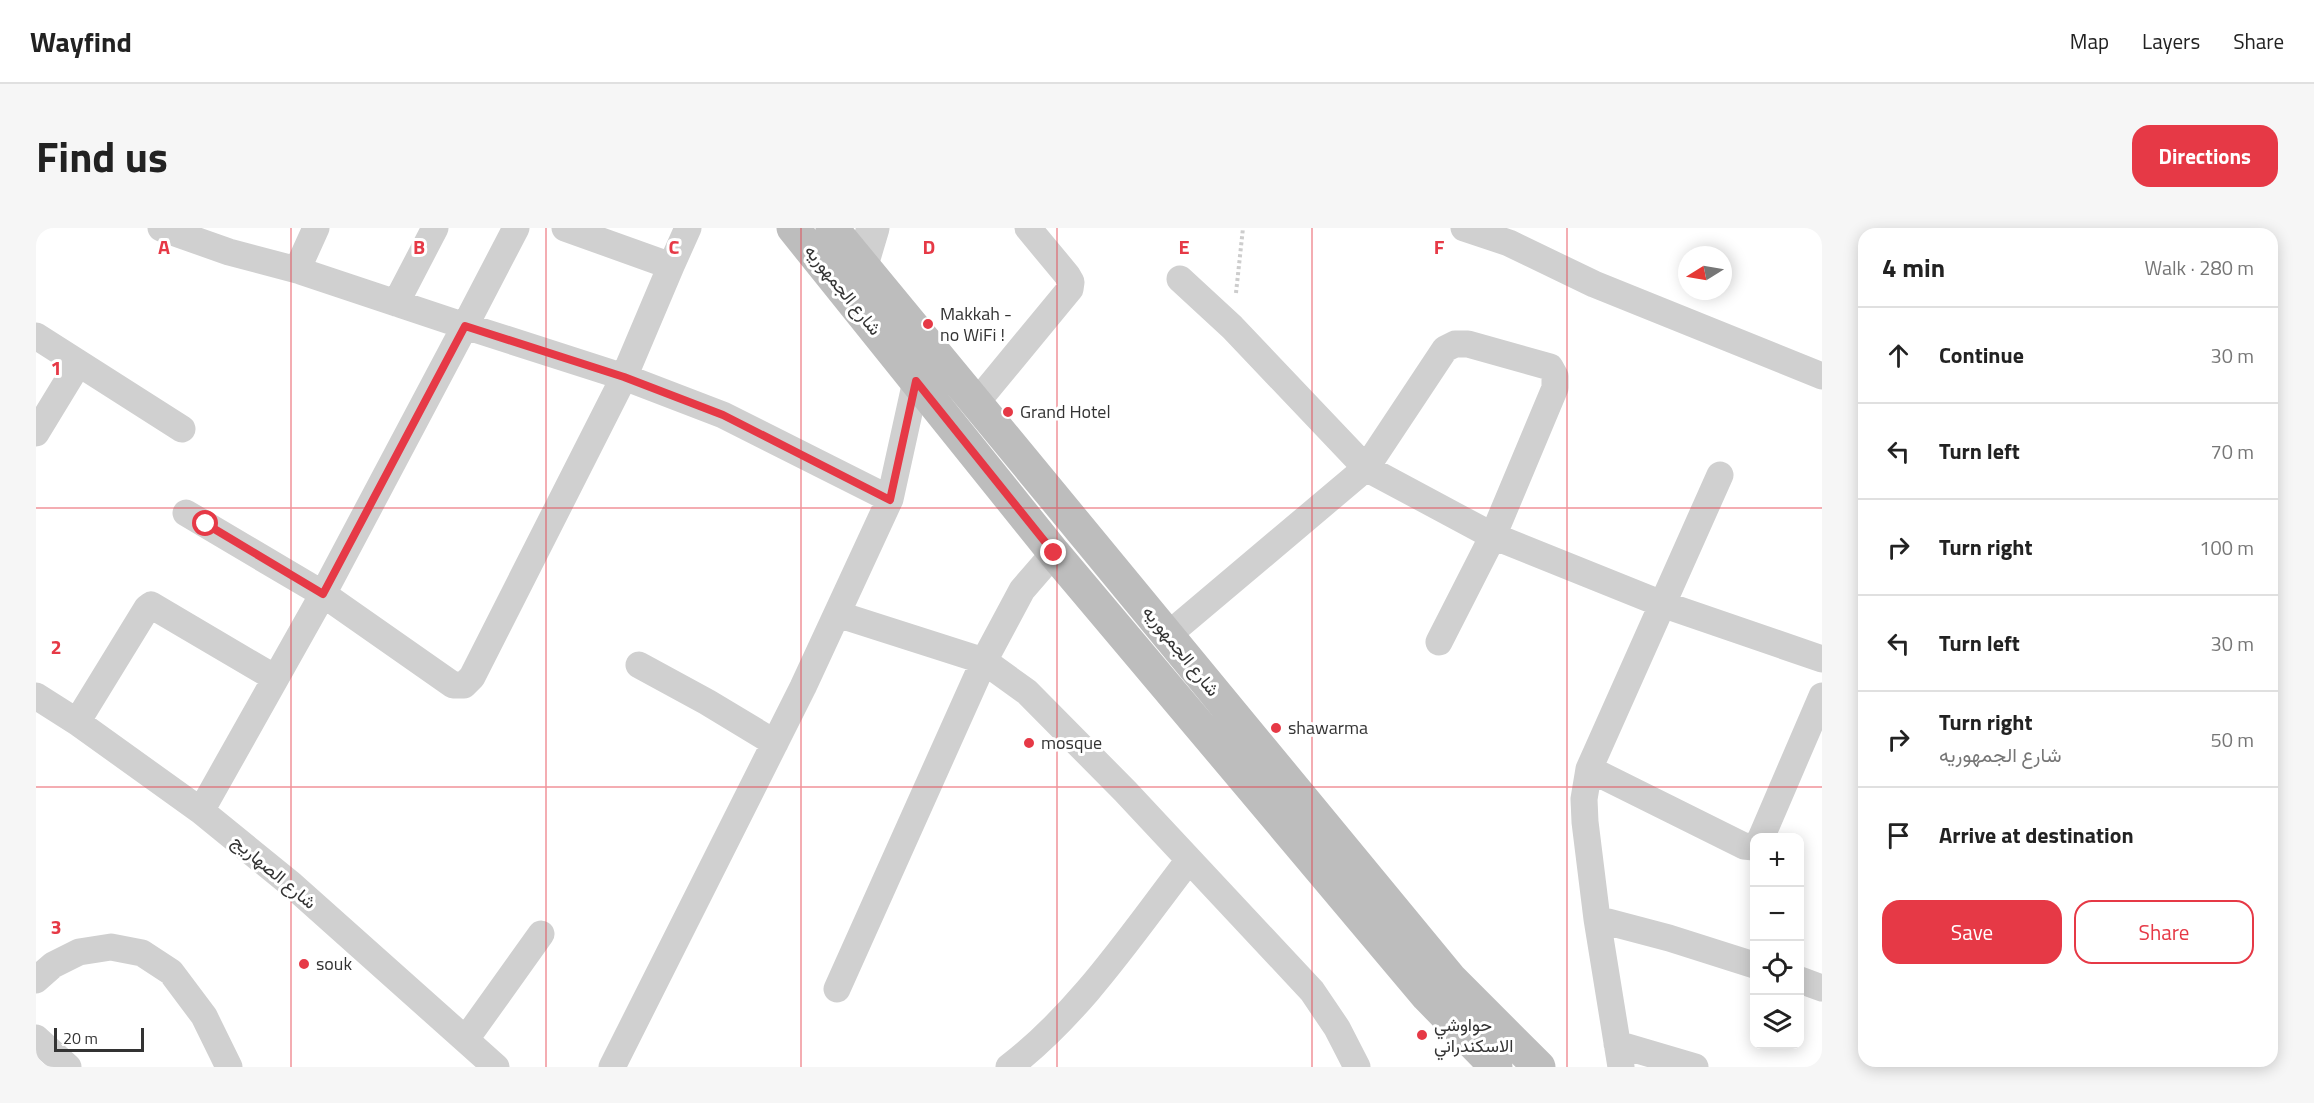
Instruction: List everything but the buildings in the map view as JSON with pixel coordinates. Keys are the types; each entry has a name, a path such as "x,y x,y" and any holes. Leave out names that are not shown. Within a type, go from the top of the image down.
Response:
{"main road":[{"name":"شارع الجمهوريه","path":"793,228 1054,553 1426,996 1496,1067"},
{"name":"شارع الجمهوريه","path":"832,228 1451,980 1539,1067"}],"street":[{"path":"162,228 229,252 297,270 624,377 723,415 890,500"},
{"path":"297,270 316,228"},
{"path":"396,303 435,228"},
{"path":"201,811 323,594 516,228"},
{"path":"565,228 671,266"},
{"path":"186,513 323,594 453,685 464,685 472,677 624,377 688,228"},
{"path":"862,265 873,228"},
{"path":"976,403 1070,289 1071,282 1067,275 1028,228"},
{"path":"1464,228 1509,243 1594,284 1822,376"},
{"path":"1180,279 1232,327 1366,468 1493,536 1662,604 1822,659"},
{"path":"36,336 182,429"},
{"path":"1168,635 1366,468 1445,349 1455,344 1468,344 1550,368 1555,376 1555,388 1493,536 1439,642"},
{"path":"36,433 78,364"},
{"path":"612,1067 775,743 890,500 916,381"},
{"path":"1695,1067 1619,1055 1597,919 1584,799 1589,769 1720,475"},
{"path":"837,989 984,661 1022,590 1054,553"},
{"path":"77,722 151,605 275,678"},
{"path":"837,614 984,661 1027,692 1125,791 1312,991 1337,1028 1358,1067"},
{"path":"639,665 775,743"},
{"name":"شارع الصهاريج","path":"36,696 77,722 201,811 292,885 496,1067"},
{"path":"1763,833 1822,696"},
{"path":"1589,769 1744,846 1750,847"},
{"path":"1009,1067 1028,1053 1087,990 1189,860"},
{"path":"1597,919 1669,938 1750,963"},
{"path":"466,1039 541,934"},
{"path":"36,980 53,965 79,952 111,947 142,953 171,972 204,1016 229,1067"},
{"path":"1804,981 1822,988"},
{"path":"36,1038 68,1067"}],"path":[{"path":"1232,327 1243,228"}],"place":[{"name":"Makkah - no WiFi !","path":"928,324"},
{"name":"Grand Hotel","path":"1008,412"},
{"name":"shawarma","path":"1276,728"},
{"name":"mosque","path":"1029,743"},
{"name":"souk","path":"304,964"},
{"name":"حواوشي الاسكندراني","path":"1422,1035"}],"route":[{"path":"206,524 323,594 465,326 624,377 723,415 890,500 916,381 1054,553"}]}
